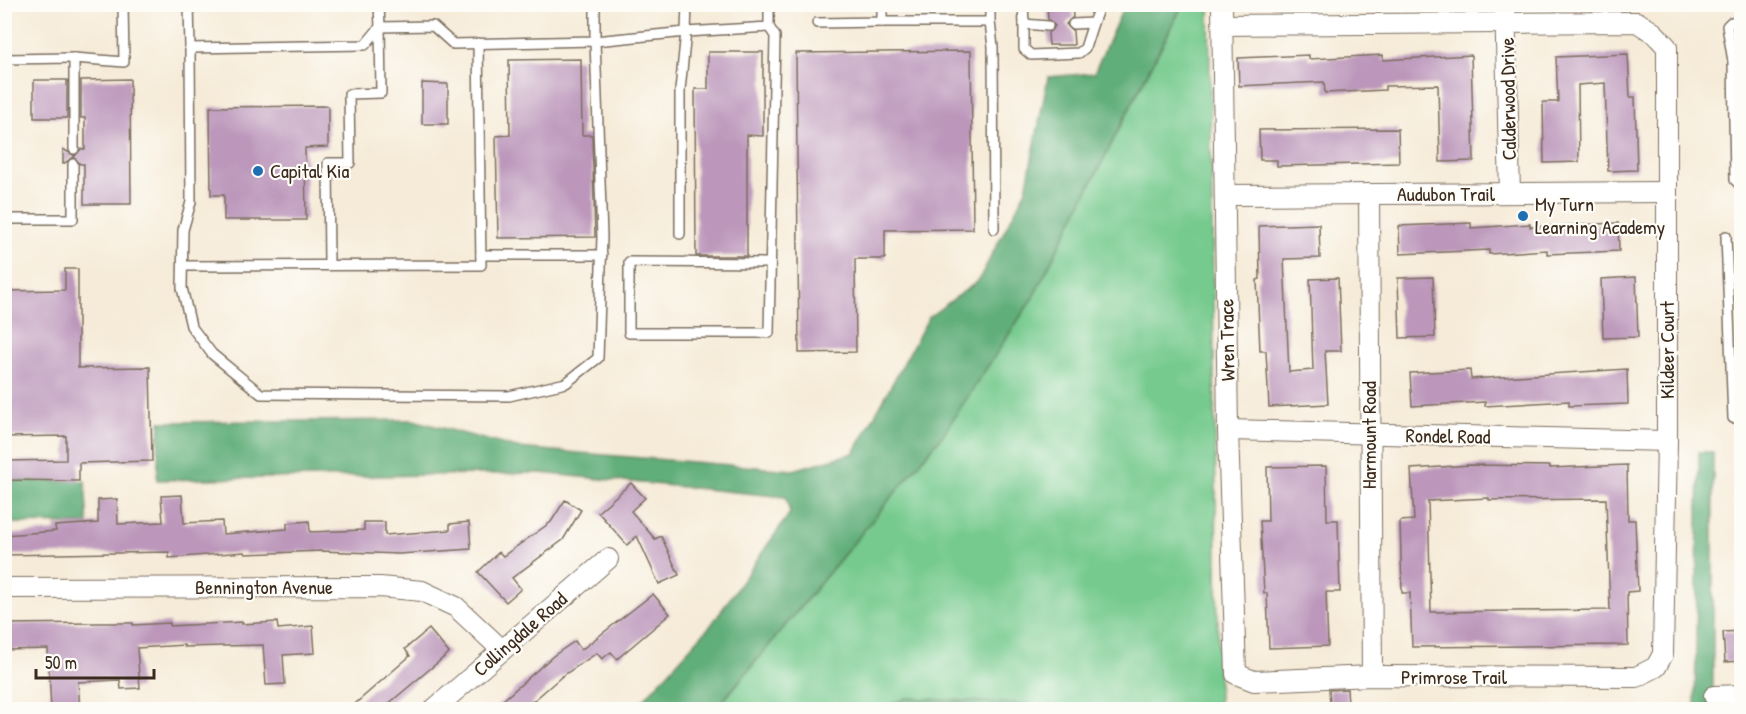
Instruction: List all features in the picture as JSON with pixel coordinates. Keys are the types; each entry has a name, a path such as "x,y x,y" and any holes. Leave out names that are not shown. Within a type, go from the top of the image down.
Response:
{"street":[{"name":"Wren Trace","path":"1222,4 1228,430 1236,674"},
{"path":"1223,25 1505,13"},
{"name":"Kildeer Court","path":"1505,13 1637,22 1654,33 1667,47 1667,441 1663,654"},
{"name":"Calderwood Drive","path":"1505,13 1510,193"},
{"name":"Audubon Trail","path":"1225,195 1666,192"},
{"name":"Harmount Road","path":"1369,194 1372,676"},
{"name":"Rondel Road","path":"1228,430 1667,441"},
{"name":"Collingdale Road","path":"433,710 608,559"},
{"name":"Bennington Avenue","path":"4,588 380,587 422,591 456,607 502,650"},
{"name":"Primrose Trail","path":"1236,674 1254,681 1372,676 1636,677 1656,667 1663,654"},
{"path":"1714,696 1742,695"}],"lane":[{"path":"4,58 74,58 124,62 123,4"},
{"path":"189,4 191,202 183,231 182,288 191,326 212,354 261,394 508,396 566,383 598,358 602,255 601,150 595,4"},
{"path":"329,264 328,163 350,164 349,94 381,93 379,4"},
{"path":"680,234 680,90 687,4"},
{"path":"769,4 769,27 775,36 771,263 769,333 629,333 629,262 771,263"},
{"path":"882,4 882,22"},
{"path":"990,4 993,47 994,229"},
{"path":"1023,4 1024,49 1031,55 1079,53 1085,48 1100,4"},
{"path":"1742,21 1731,22 1727,26 1737,61 1735,180 1742,187"},
{"path":"817,23 990,22"},
{"path":"1073,24 1093,22"},
{"path":"1024,24 1048,26"},
{"path":"190,48 365,45 380,27 433,26 453,44 595,41 769,27"},
{"path":"183,266 481,265 478,43"},
{"path":"74,58 74,149"},
{"path":"4,219 73,219 74,164"},
{"path":"1726,236 1733,418 1742,417"},
{"path":"481,255 602,255"}],"green space":[{"path":"1125,4 1182,5 1032,299 942,436 716,709 635,709 712,624 790,513 786,497 539,473 157,480 160,422 413,420 517,448 793,470 854,453 929,317 978,281 1026,190 1048,77 1094,73"},
{"path":"1182,7 1209,7 1219,709 1098,710 907,698 880,709 716,710 942,436 1032,299"},
{"path":"1699,452 1713,452 1713,709 1695,710"},
{"path":"5,481 85,481 88,524 5,523"},
{"path":"907,698 1081,707 1098,709 880,709"}],"building":[{"path":"1047,4 1072,4 1073,17 1066,24 1073,31 1074,45 1049,45 1048,33 1055,26 1048,19"},
{"path":"971,51 973,229 885,230 885,259 855,259 856,352 799,353 796,53"},
{"path":"708,52 763,52 763,136 747,135 747,256 696,256 695,89 708,89"},
{"path":"1628,54 1630,97 1635,97 1637,170 1608,171 1605,83 1578,85 1579,162 1544,163 1543,102 1558,102 1556,57"},
{"path":"1309,55 1309,59 1383,55 1383,60 1471,55 1474,161 1440,162 1438,85 1385,86 1385,90 1325,93 1324,82 1239,86 1238,58"},
{"path":"581,59 582,135 592,135 595,237 498,238 496,136 510,135 509,60"},
{"path":"130,79 131,204 84,204 84,164 80,164 74,157 63,164 63,149 75,156 81,149 85,149 85,118 81,118 81,80"},
{"path":"34,80 67,80 67,118 34,118"},
{"path":"422,83 448,84 448,124 422,124"},
{"name":"Capital Kia","path":"328,106 328,147 305,148 306,220 224,220 224,195 211,195 210,107"},
{"path":"1398,129 1399,163 1277,166 1277,160 1260,160 1259,130"},
{"path":"1471,223 1471,228 1530,224 1530,227 1618,223 1619,251 1547,254 1547,250 1489,254 1489,250 1400,254 1399,226"},
{"path":"1319,224 1320,258 1284,259 1289,372 1313,370 1310,279 1338,278 1341,351 1325,351 1328,404 1269,407 1266,351 1260,351 1257,280 1260,279 1259,226"},
{"path":"65,269 78,269 78,368 150,367 152,461 79,463 79,481 4,480 4,461 66,460 66,436 4,437 4,291 65,290"},
{"path":"1433,277 1435,337 1400,338 1398,278"},
{"path":"1636,277 1638,337 1603,338 1601,279"},
{"path":"1627,369 1628,404 1569,406 1569,401 1485,406 1485,402 1412,406 1410,373 1470,370 1471,379"},
{"path":"1470,465 1550,466 1550,468 1627,465 1628,520 1635,520 1638,591 1627,592 1628,645 1412,647 1410,593 1402,593 1400,521 1414,520 1411,469","holes":["1489,498 1489,500 1606,499 1610,610 1431,612 1428,501"]},
{"path":"1326,466 1327,520 1338,520 1340,592 1326,592 1328,646 1269,648 1267,593 1264,593 1260,521 1268,521 1267,467"},
{"path":"631,483 645,498 631,511 655,539 661,536 679,575 659,584 637,536 627,545 598,512"},
{"path":"182,495 184,523 222,521 223,534 287,529 287,523 309,521 310,532 364,530 364,522 385,522 385,535 450,530 450,524 469,522 471,549 399,554 320,551 245,554 244,552 169,558 169,552 4,555 4,535 56,531 55,526 98,523 98,500 117,499 118,524 163,522 161,496"},
{"path":"565,500 581,510 563,540 512,578 521,589 506,602 478,572 499,552 503,556 551,522"},
{"path":"653,594 670,614 617,659 611,652 602,659 597,653 561,677 531,703 537,710 492,710 553,656 575,641 581,650"},
{"path":"242,622 242,624 277,622 278,629 313,626 315,653 283,655 285,684 266,685 263,645 184,647 184,645 137,648 140,688 121,689 120,680 78,682 80,710 51,710 48,649 4,650 4,624 170,623 170,626"},
{"path":"429,629 449,653 381,710 348,710 410,656 405,649"},
{"path":"1742,631 1742,661 1725,662 1723,632"},
{"path":"1347,689 1348,703 1330,704 1329,690"}],"place":[{"name":"Capital Kia","path":"258,171"},
{"name":"My Turn Learning Academy","path":"1523,216"}]}
